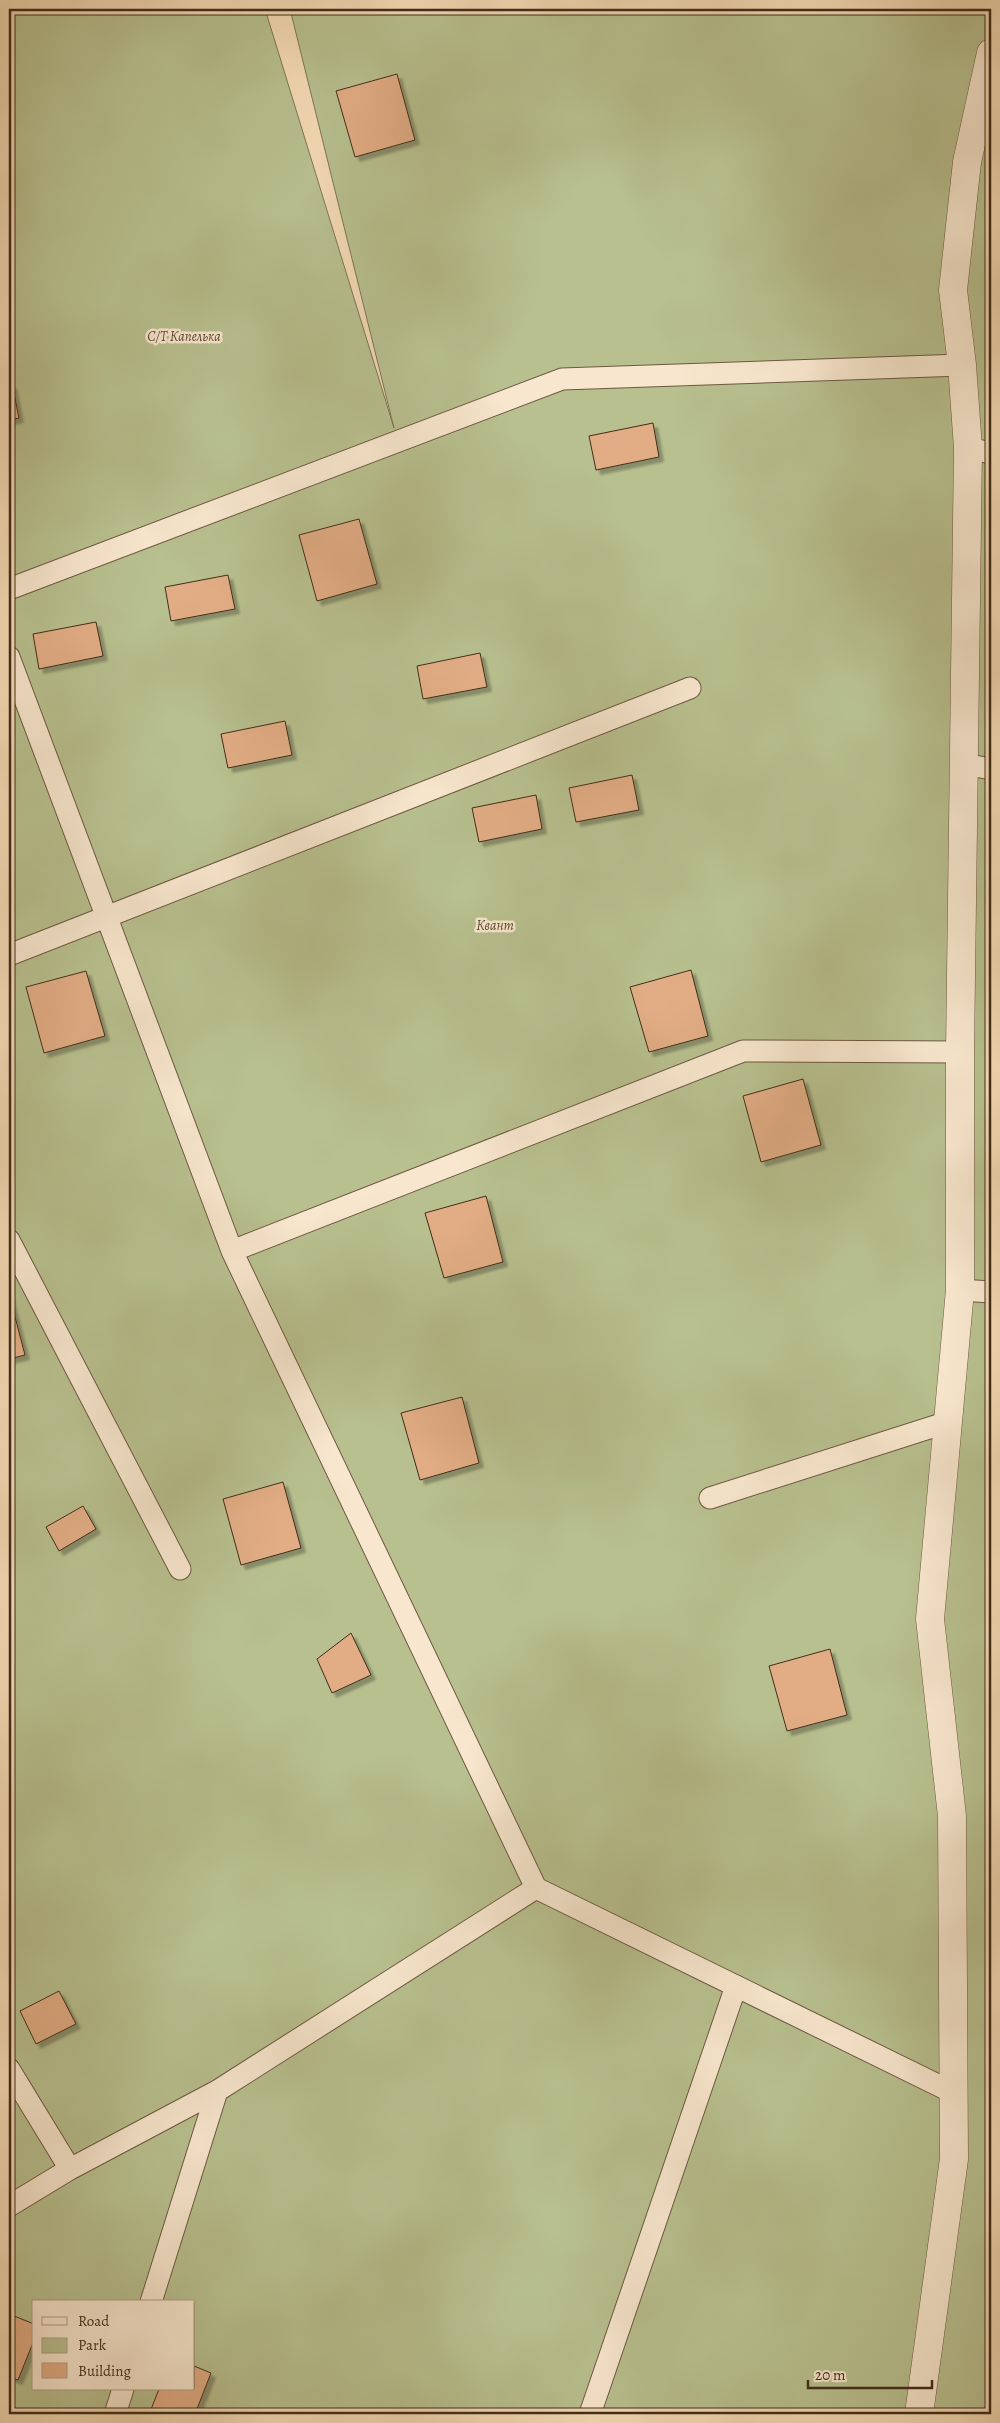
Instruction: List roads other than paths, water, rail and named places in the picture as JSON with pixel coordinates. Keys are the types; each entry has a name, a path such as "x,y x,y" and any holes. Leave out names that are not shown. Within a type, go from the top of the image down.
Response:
{"street":[{"path":"919,2414 954,2160 952,1816 930,1619 960,1290 960,1052 964,764 980,451 962,365 953,290 967,162 991,52"}],"lane":[{"path":"9,589 562,379 962,365"},
{"path":"9,657 232,1252 536,1888 954,2093"},
{"path":"9,955 690,688"},
{"path":"964,764 991,768"},
{"path":"232,1252 743,1051 960,1052"},
{"path":"9,1240 180,1568"},
{"path":"960,1290 991,1292"},
{"path":"710,1498 948,1422"},
{"path":"9,2206 70,2169 217,2091 536,1888"},
{"path":"590,2414 736,1986"},
{"path":"9,2069 70,2169"},
{"path":"152,2300 217,2091"},
{"path":"115,2414 123,2390"}],"park label":[{"name":"С/Т Капелька","path":"184,336"},
{"name":"Квант","path":"495,925"}]}
